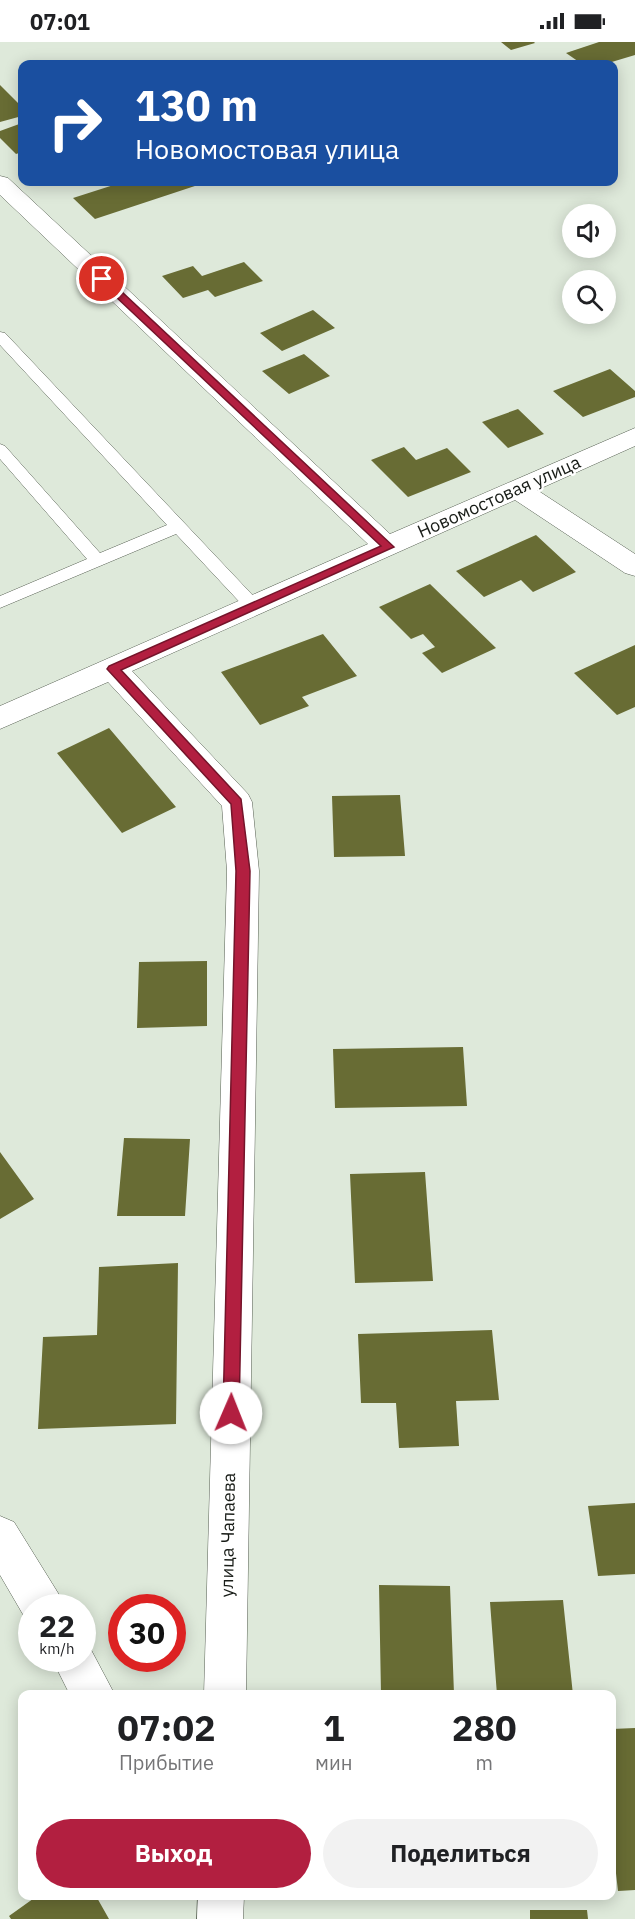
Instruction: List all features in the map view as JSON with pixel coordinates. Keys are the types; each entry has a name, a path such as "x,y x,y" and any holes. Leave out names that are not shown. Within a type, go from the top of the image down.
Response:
{"street":[{"path":"4,192 388,547"},
{"name":"Новомостовая улица","path":"0,718 635,436"},
{"path":"517,489 635,567"},
{"name":"улица Чапаева","path":"113,669 237,802 243,871 225,1690"},
{"path":"0,1536 35,1594"},
{"path":"81,1672 91,1690"}],"lane":[{"path":"0,336 253,606"},
{"path":"0,449 98,561"},
{"path":"0,602 178,527"}],"building":[{"path":"501,42 534,42 535,43 511,50"},
{"path":"599,42 635,42 635,55 618,60 576,60 566,53"},
{"path":"0,85 18,103 18,117 0,122"},
{"path":"18,124 18,153 16,154 0,138 0,131"},
{"path":"110,186 195,186 95,219 73,198"},
{"path":"244,262 263,281 215,297 208,290 183,298 162,276 193,266 202,276"},
{"path":"313,310 335,328 282,351 260,333"},
{"path":"304,354 330,376 289,394 262,371"},
{"path":"610,369 635,391 635,397 583,417 553,391"},
{"path":"518,409 544,434 508,448 482,422"},
{"path":"404,447 416,460 447,448 471,472 408,497 371,460"},
{"path":"536,535 576,572 533,592 521,580 484,597 456,571"},
{"path":"430,584 496,648 442,673 422,653 435,647 423,634 411,639 379,607"},
{"path":"323,634 357,676 302,697 309,706 260,725 221,672"},
{"path":"635,645 635,707 617,715 574,673"},
{"path":"109,728 176,807 122,833 57,753"},
{"path":"400,795 405,856 334,857 332,796"},
{"path":"207,961 207,1026 137,1028 139,962"},
{"path":"463,1047 467,1106 335,1108 333,1049"},
{"path":"124,1138 190,1139 185,1216 117,1216"},
{"path":"0,1152 34,1199 0,1219"},
{"path":"425,1172 433,1281 355,1283 350,1174"},
{"path":"178,1263 176,1424 38,1429 43,1337 97,1335 99,1267"},
{"path":"492,1330 499,1400 456,1401 459,1446 399,1448 396,1403 361,1403 358,1334"},
{"path":"635,1503 635,1574 598,1576 588,1506"},
{"path":"379,1585 450,1586 454,1690 381,1690"},
{"path":"563,1600 572,1690 497,1690 490,1602"},
{"path":"635,1728 635,1890 618,1891 616,1729"},
{"path":"31,1900 98,1900 109,1919 11,1919 9,1916"},
{"path":"530,1910 587,1910 588,1919 530,1919"}],"route":[{"path":"102,279 388,547 113,669 237,802 243,871 231,1413"}]}
